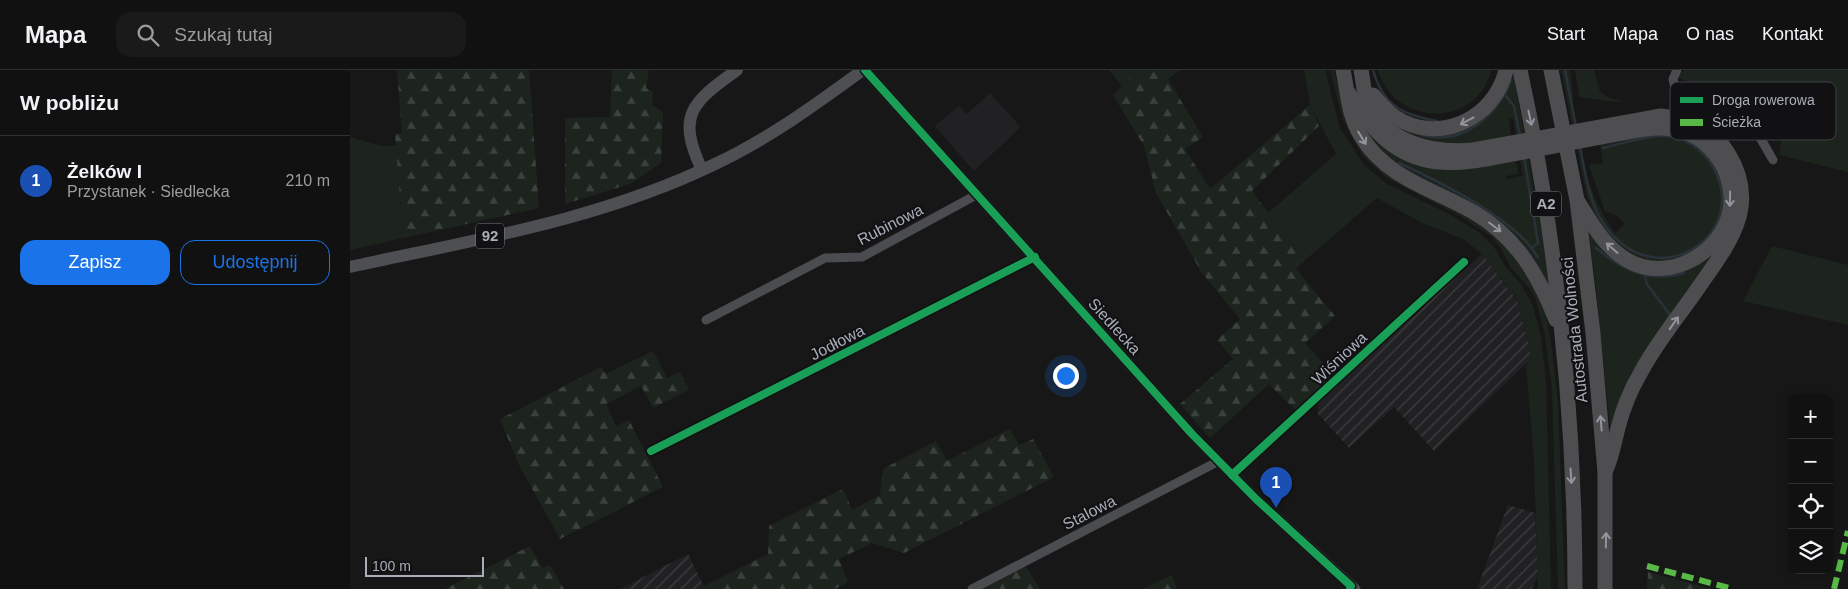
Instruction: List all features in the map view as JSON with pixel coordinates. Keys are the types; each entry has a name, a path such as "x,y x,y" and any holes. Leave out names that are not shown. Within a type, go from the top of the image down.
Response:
{"highway":[{"path":"1343,70 1348,92 1349,108 1354,124 1368,148 1384,164 1404,178 1476,214 1513,243 1540,284 1563,340"},
{"path":"1362,77 1394,116 1418,127 1441,129 1467,122 1491,103 1506,70"},
{"name":"Autostrada Wolności","path":"1520,70 1550,230 1563,340 1574,518 1575,589"},
{"name":"Autostrada Wolności","path":"1551,70 1577,200 1594,343 1605,472 1605,589"},
{"path":"1362,77 1366,98 1378,117 1398,136 1415,145 1441,151 1458,152 1518,147"},
{"path":"1348,92 1366,121 1381,136 1399,149 1420,158 1443,163 1460,162 1518,147 1583,135 1648,117 1670,118"},
{"path":"1583,135 1658,128 1670,130"},
{"path":"1577,200 1610,247 1627,260 1638,265 1660,268 1686,263 1710,247 1726,223 1731,199 1726,172 1720,161 1706,145 1698,140"},
{"path":"1605,472 1626,403 1642,370 1734,233 1740,214 1741,186 1732,160 1725,148 1716,140"}],"main road":[{"path":"702,170 693,152 690,135 692,111 704,94 737,70"},
{"name":"92","path":"350,267 555,222 621,202 702,170 770,134 864,70"},
{"name":"Siedlecka","path":"864,70 1218,461 1352,588"}],"street":[{"path":"1673,82 1672,78 1677,70"},
{"path":"1762,140 1773,160"},
{"name":"Rubinowa","path":"706,320 825,258 862,256 978,194"},
{"name":"Jodłowa","path":"651,450 1035,257"},
{"name":"Wiśniowa","path":"1232,475 1464,262"},
{"name":"Stalowa","path":"972,589 1218,461"}],"shaded area":[{"path":"990,93 1019,125 1019,129 974,171 935,126 959,106 967,114"},
{"path":"1482,254 1517,300 1532,358 1434,451 1394,407 1349,448 1318,414 1318,402"},
{"path":"1508,505 1535,513 1538,575 1532,589 1477,589"},
{"path":"688,554 705,589 620,589"}],"green space":[{"path":"397,70 529,70 539,208 403,238 395,134 402,133"},
{"path":"612,70 649,70 646,88 653,92 652,105 663,112 661,163 630,184 565,204 565,118 610,117"},
{"path":"1109,70 1137,70 1122,86"},
{"path":"1137,70 1180,70 1168,79 1203,137 1185,149 1210,189 1310,105 1319,126 1252,191 1304,261 1296,269 1335,316 1305,343 1334,376 1296,411 1269,384 1210,438 1180,404 1233,359 1217,340 1240,319 1202,273 1156,193 1144,146 1113,95"},
{"path":"1304,70 1325,70 1340,128 1364,165 1387,184 1451,215 1480,233 1494,247 1505,266 1521,284 1533,306 1541,336 1546,381 1551,589 1538,589 1534,460 1526,365 1532,358 1517,299 1482,254 1463,239 1422,223 1377,198 1304,261 1268,213 1336,154 1310,105"},
{"path":"1330,70 1334,70 1349,129 1503,241 1527,271 1544,306 1551,341 1558,402 1565,589 1558,589 1552,390 1545,336 1536,300 1530,289 1511,268 1500,247 1491,236 1458,215 1387,178 1362,155 1343,120"},
{"path":"1378,70 1491,70 1483,90 1470,103 1453,111 1435,114 1417,110 1400,102 1387,89"},
{"path":"1513,70 1545,253 1550,296 1533,260 1383,157 1357,116 1378,140 1515,159 1519,174 1506,176 1506,179 1523,176 1513,118 1509,119 1511,138 1455,146 1415,140 1391,123 1391,120 1465,127"},
{"path":"1561,70 1570,70 1573,111 1582,163 1599,207 1615,233 1625,224 1617,216 1605,211 1589,165 1603,163 1600,143 1658,133 1670,134 1670,140 1689,141 1702,150 1712,161 1724,187 1725,202 1716,232 1698,251 1689,256 1652,262 1630,254 1613,241 1601,226 1587,197"},
{"path":"1575,70 1594,70 1600,92 1612,99 1623,100 1616,102 1579,97"},
{"path":"1685,70 1848,70 1848,172 1779,155 1781,140 1836,140 1836,82 1689,82 1677,77"},
{"path":"350,137 382,146 396,145 403,238 350,250"},
{"path":"1587,222 1597,239 1663,272 1734,223 1611,437 1596,287"},
{"path":"1772,246 1848,265 1848,325 1743,301"},
{"path":"653,351 667,378 680,372 689,390 653,408 641,386 606,404 616,426 629,420 663,487 560,539 519,465 500,419 601,367 606,374"},
{"path":"1010,429 1019,445 1033,439 1054,477 904,553 872,543 839,559 848,582 835,589 705,589 704,586 768,554 769,526 843,489 852,510 880,495 883,469 936,441 947,461"},
{"path":"530,546 542,568 550,565 564,589 445,589"},
{"path":"1025,565 1040,589 979,589"},
{"path":"1648,572 1712,589 1647,589"},
{"path":"1172,575 1177,589 1142,589"}],"waterway":[{"path":"1373,70 1382,92 1396,107 1414,116 1437,121"},
{"path":"1565,70 1576,127"},
{"path":"1422,135 1451,136 1477,125 1497,105 1511,80"},
{"path":"1505,95 1514,106 1520,137"},
{"path":"1603,148 1639,139 1657,136 1670,136"},
{"path":"1580,147 1594,206 1603,223 1624,245 1648,256 1671,257 1692,249 1709,235 1720,215 1722,192 1713,167 1697,148 1684,140"},
{"path":"1524,157 1538,243 1531,248"},
{"path":"1399,163 1455,191 1496,216 1528,244 1538,258"},
{"path":"1596,248 1616,263 1637,272 1660,276 1684,273"},
{"path":"1645,276 1647,284 1670,315"}],"marked path":[{"path":"1834,589 1848,531"},
{"path":"1647,566 1733,589"}],"cycle path":[{"path":"865,70 1192,434 1256,499 1351,586 1350,589"},
{"path":"651,451 1035,257"},
{"path":"1232,475 1464,262"}],"place":[{"name":"Żelków I","path":"1276,508"}]}
